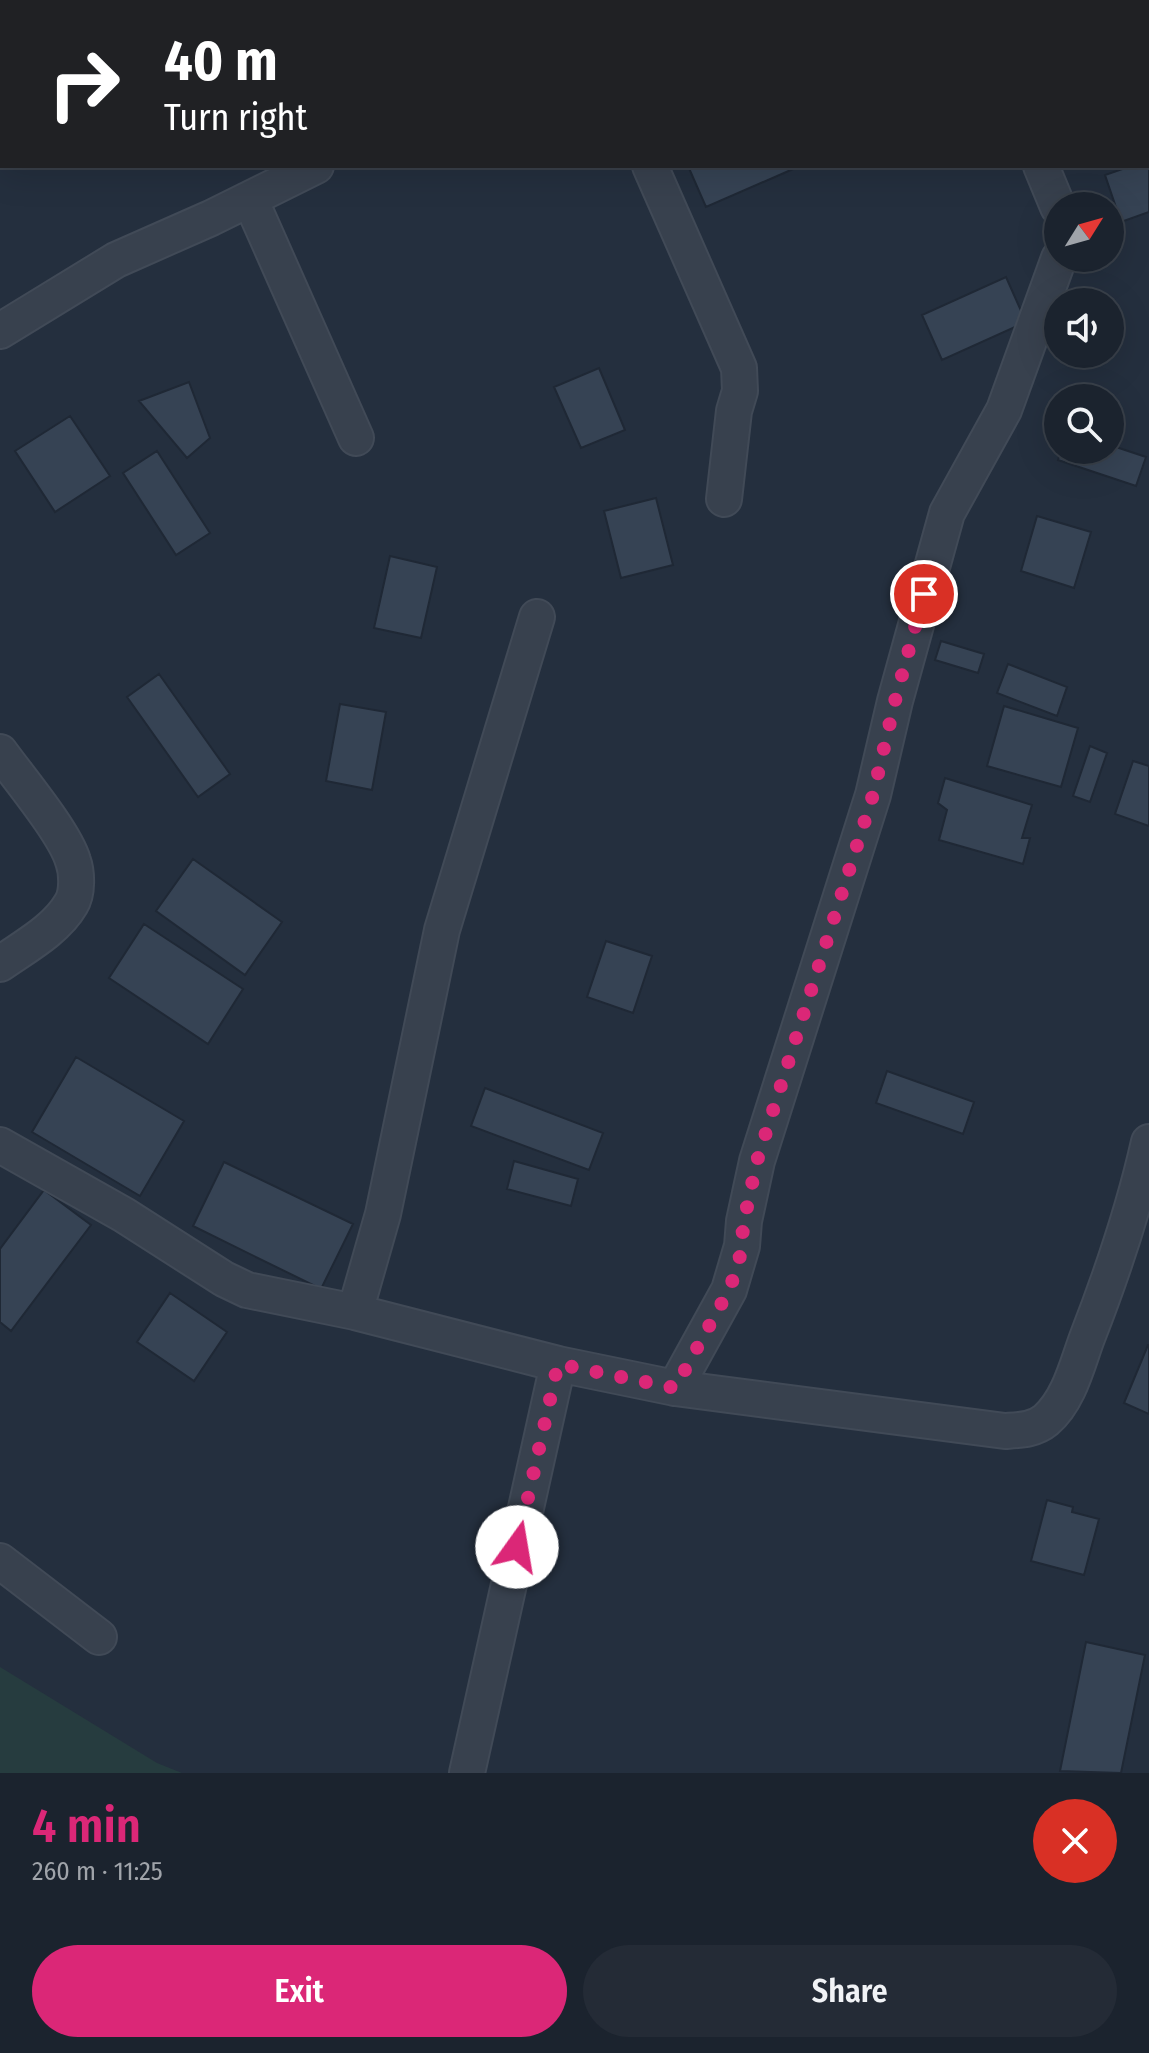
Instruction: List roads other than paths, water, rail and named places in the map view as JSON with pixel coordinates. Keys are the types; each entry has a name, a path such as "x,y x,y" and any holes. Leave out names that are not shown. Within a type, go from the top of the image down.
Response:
{"street":[{"path":"0,331 116,260 312,168"},
{"path":"651,168 739,368 740,391 734,411 724,499"},
{"path":"1042,168 1052,192"},
{"path":"250,199 356,438"},
{"path":"675,1388 729,1290 739,1263 757,1161 873,795 895,701 947,513 1004,410 1054,272"},
{"path":"355,1312 383,1214 442,930 537,617"},
{"path":"0,752 65,843 73,860 76,882 73,902 51,927 0,964"},
{"path":"0,1145 124,1215 224,1279 247,1290 355,1312 558,1364 675,1388 1005,1431 1028,1430 1044,1421 1061,1403 1105,1292 1149,1142"},
{"path":"467,1773 558,1364"},
{"path":"0,1561 99,1637"}]}
